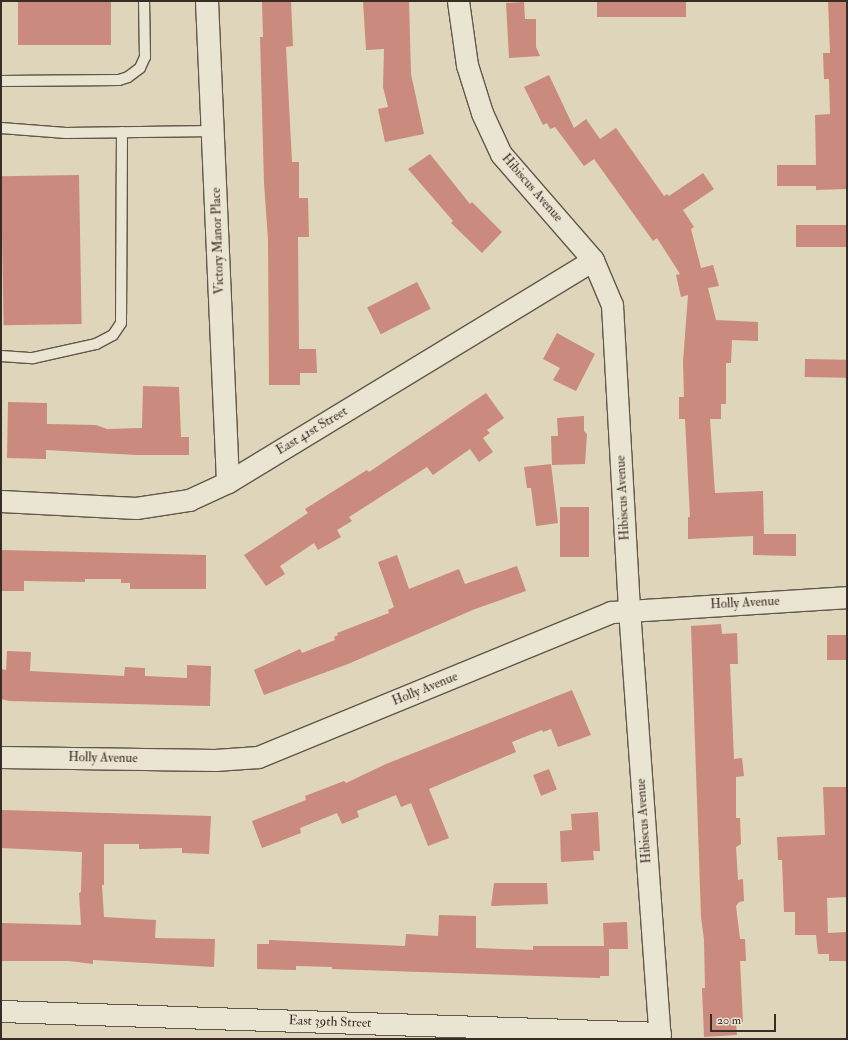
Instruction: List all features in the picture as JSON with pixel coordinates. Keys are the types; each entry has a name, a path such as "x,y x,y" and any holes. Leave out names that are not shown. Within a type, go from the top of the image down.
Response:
{"street":[{"name":"Victory Manor Place","path":"207,1 214,132 228,482"},
{"name":"Hibiscus Avenue","path":"458,1 467,65 482,113 501,154 593,260 612,305 629,609 660,1036"},
{"name":"East 41st Street","path":"1,501 136,508 189,500 228,482 593,260"},
{"name":"Holly Avenue","path":"1,757 215,760 258,757 611,612 629,609 847,597"},
{"name":"East 39th Street","path":"1,1011 660,1036"}],"lane":[{"path":"1,81 128,78 140,68 145,57 144,1"},
{"path":"1,128 66,133 214,132"},
{"path":"1,356 33,358 96,344 113,335 121,323 122,132"}],"building":[{"path":"18,1 111,1 111,45 18,45"},
{"path":"262,1 291,1 293,46 286,47 292,162 299,162 299,198 308,198 309,237 298,237 299,349 316,349 317,373 300,373 300,385 269,385 268,239 264,183 260,37 263,37"},
{"path":"363,1 409,1 411,74 424,134 385,142 378,109 388,107 383,87 384,49 366,50"},
{"path":"597,1 686,1 686,17 597,17"},
{"path":"828,1 847,1 847,189 816,190 816,186 777,186 777,165 816,165 815,115 830,114 829,79 824,79 823,53 830,53"},
{"path":"524,2 525,19 536,19 536,47 540,56 509,58 506,3"},
{"path":"549,75 574,128 586,119 600,139 616,128 664,196 667,194 669,196 703,173 714,189 683,210 694,227 691,229 701,268 713,265 719,286 708,288 716,320 758,322 758,341 732,340 731,363 726,363 726,404 721,404 721,419 710,419 715,493 763,491 764,534 796,534 796,556 753,555 753,536 688,539 688,517 690,517 685,419 679,419 679,397 684,397 683,362 688,295 681,297 676,275 680,274 657,238 653,241 594,159 584,166 555,127 550,129 547,123 543,125 524,87"},
{"path":"430,154 470,204 472,202 502,232 482,253 451,223 453,221 408,169"},
{"path":"79,175 82,324 4,325 1,176"},
{"path":"796,225 847,225 847,247 796,247"},
{"path":"417,282 431,309 381,334 367,307"},
{"path":"557,333 595,354 576,391 553,380 560,368 543,359"},
{"path":"805,359 847,360 847,378 805,377"},
{"path":"143,386 179,387 181,437 189,437 189,455 136,455 46,450 46,459 7,458 8,402 47,403 47,424 96,425 107,429 142,428"},
{"path":"486,393 504,418 487,430 490,433 483,438 493,452 479,462 470,449 433,475 427,467 349,517 352,521 337,530 341,537 318,550 314,543 280,566 285,574 266,586 244,555 308,513 305,509 367,470 369,472"},
{"path":"584,416 584,431 587,434 585,464 552,465 551,436 558,436 557,418"},
{"path":"551,464 558,523 536,526 531,488 527,488 524,467"},
{"path":"560,507 589,507 589,557 560,557"},
{"path":"1,550 206,555 206,589 130,589 130,583 121,583 121,579 85,579 85,582 24,581 24,591 1,591"},
{"path":"397,555 409,589 459,569 465,584 517,566 526,591 475,609 348,664 264,695 254,670 300,649 302,653 335,640 334,637 338,635 337,633 389,613 388,610 394,607 378,562"},
{"path":"721,624 722,634 737,633 738,664 730,664 734,759 742,758 744,776 736,777 736,818 740,818 741,844 736,847 738,880 743,879 744,901 739,902 736,906 740,939 745,939 746,961 740,961 743,1022 736,1023 737,1035 704,1037 702,988 705,988 704,940 701,917 691,626"},
{"path":"827,635 847,635 847,660 827,660"},
{"path":"7,651 31,652 30,671 124,676 125,667 145,668 145,676 187,678 187,665 211,666 210,706 9,701 1,699 1,669 6,670"},
{"path":"572,690 591,735 558,747 551,729 543,732 542,730 512,742 516,752 429,789 449,838 428,846 411,803 401,807 396,795 357,811 359,817 342,824 337,813 300,828 301,833 262,848 252,821 306,800 305,796 344,781 346,783 386,764"},
{"path":"549,769 557,790 541,796 533,775"},
{"path":"823,787 847,787 847,897 827,898 828,933 847,932 847,961 829,961 829,954 818,954 816,935 795,935 795,912 784,912 782,860 778,860 777,837 825,835"},
{"path":"1,810 211,816 209,854 182,853 182,848 139,849 139,844 104,844 104,885 102,885 104,917 156,920 155,938 215,939 214,967 93,960 93,964 69,961 1,961 1,923 81,925 79,893 81,892 82,852 1,848"},
{"path":"598,812 600,851 593,851 594,860 561,862 560,831 572,830 571,814"},
{"path":"494,883 547,883 548,904 491,906"},
{"path":"439,915 476,916 476,948 533,950 533,946 604,946 603,923 627,922 628,949 609,949 609,976 600,976 600,978 332,969 332,967 296,966 296,970 257,969 257,944 269,944 269,940 405,946 406,934 438,936"}]}
